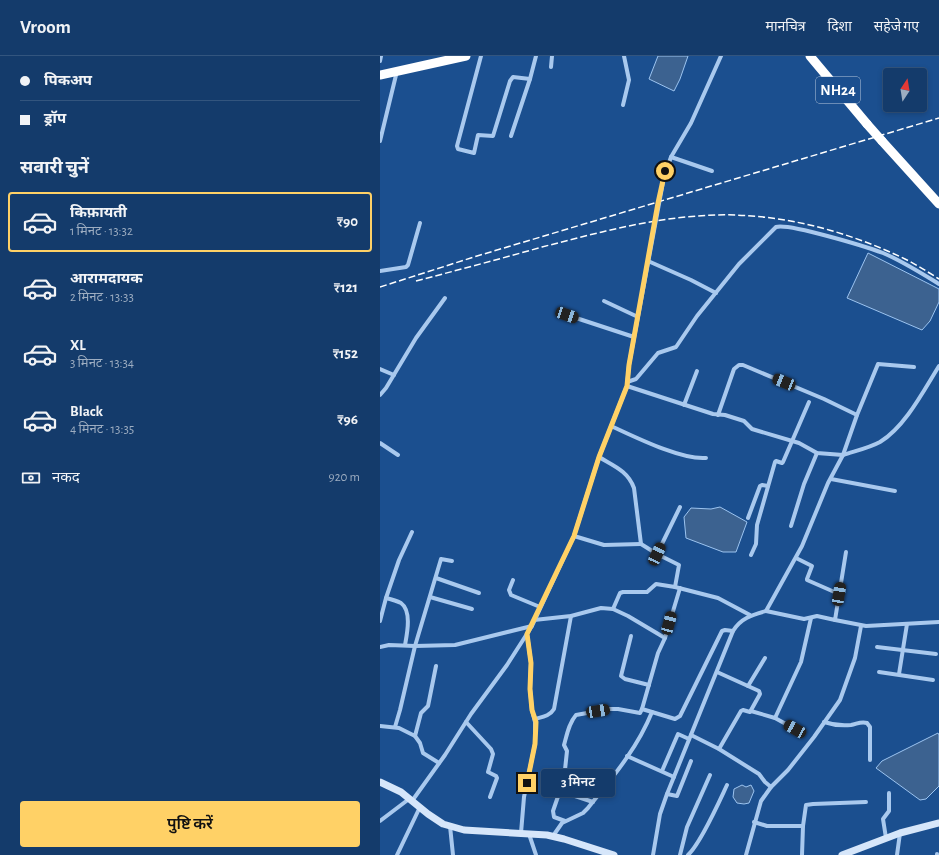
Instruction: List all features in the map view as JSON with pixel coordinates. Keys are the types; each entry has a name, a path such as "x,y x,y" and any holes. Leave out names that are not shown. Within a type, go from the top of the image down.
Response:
{"highway":[{"path":"380,75 450,58 466,56"},
{"name":"NH24","path":"810,56 867,124 939,204"}],"street":[{"path":"380,61 381,56"},
{"path":"481,56 457,146 458,149 474,153 478,135 493,136 510,81 516,76 530,79"},
{"path":"511,136 536,56"},
{"path":"551,67 552,56"},
{"path":"623,105 629,80 624,56"},
{"path":"380,820 410,800 439,764 532,626 574,536 599,457 627,384 634,337 664,177 671,157 691,123 721,56"},
{"path":"380,141 397,71"},
{"path":"671,157 712,171"},
{"path":"380,271 406,267 408,265 420,222"},
{"path":"627,384 636,379 658,353 676,347 697,316 739,264 773,230 780,226 806,231 882,253 939,284"},
{"path":"648,261 716,292"},
{"path":"380,396 416,338 445,298"},
{"path":"604,301 638,317"},
{"path":"567,315 634,337"},
{"path":"766,612 802,546 830,479 843,456 857,415 878,364 914,367"},
{"path":"718,415 734,370 738,365 824,398 857,415"},
{"path":"627,384 684,405 744,421 752,429 800,443 817,453 843,456 875,445 896,428 912,408 939,366"},
{"path":"380,369 394,375"},
{"path":"684,405 697,372"},
{"path":"751,555 756,544 757,525 775,462 783,462 809,402"},
{"path":"611,426 677,453 700,459 706,458"},
{"path":"380,443 398,455"},
{"path":"791,526 804,484 817,453"},
{"path":"599,457 624,472 631,480 634,488 641,544"},
{"path":"830,479 895,491"},
{"path":"748,518 760,486 768,486"},
{"path":"657,554 680,507"},
{"path":"380,621 399,560 412,532"},
{"path":"574,536 604,545 641,544 679,565 675,587"},
{"path":"835,620 846,552"},
{"path":"796,558 812,566 807,580 839,594"},
{"path":"395,727 415,646 441,559 452,561"},
{"path":"436,578 479,592"},
{"path":"513,580 509,590 511,595 540,607"},
{"path":"613,608 620,593 646,592 656,584 680,588 718,598 750,615"},
{"path":"565,821 554,817 553,811 564,779 567,751 564,745 570,723 576,715 609,709 640,713 680,588"},
{"path":"430,597 472,609"},
{"path":"386,598 401,603 405,608 409,621 406,645"},
{"path":"534,620 570,616 601,608 613,608 665,638"},
{"path":"653,855 660,814 667,794 733,631 737,625 750,615 766,612 804,619 817,616 861,626 939,622"},
{"path":"534,719 548,716 554,709 570,616"},
{"path":"775,718 801,662 811,618"},
{"path":"899,674 906,624"},
{"path":"380,647 389,645 456,645 532,626"},
{"path":"746,855 761,801 771,787 788,770 840,700 855,658 861,626"},
{"path":"642,709 675,719 680,716 722,631 733,631"},
{"path":"521,834 524,797 535,744 534,719 530,689 531,663 527,634"},
{"path":"631,636 621,676 625,679 649,685"},
{"path":"877,647 936,654"},
{"path":"748,686 765,658"},
{"path":"415,736 421,713 428,706 436,666"},
{"path":"717,672 758,691 760,694 751,710"},
{"path":"879,672 933,680"},
{"path":"719,749 743,710 748,712 751,710 775,718 795,729"},
{"path":"553,836 565,821 583,814 619,770 647,724 652,712"},
{"path":"466,722 491,748 493,754 488,772 497,778 490,797"},
{"path":"824,722 843,726 867,722 870,728 870,760"},
{"path":"380,726 395,727 415,736 420,743 423,753 439,764"},
{"path":"662,771 678,734 690,737 719,749 758,774 771,787"},
{"path":"628,756 674,777"},
{"path":"667,794 677,796 691,761"},
{"path":"680,855 687,827 710,775"},
{"path":"380,782 402,792 435,819 450,826 464,830 553,836 614,855"},
{"path":"688,855 692,852 727,785"},
{"path":"560,791 593,802"},
{"path":"886,838 883,819 889,811 889,793"},
{"path":"802,855 803,826 806,805 866,802"},
{"path":"397,855 420,807"},
{"path":"754,822 767,826 803,826"},
{"path":"842,855 900,833 939,823"},
{"path":"450,826 454,855"},
{"path":"897,855 900,833"},
{"path":"529,834 536,855"}],"water":[{"path":"658,56 688,56 674,91 649,79"},
{"path":"868,253 939,289 939,302 930,321 922,330 847,298"},
{"path":"720,507 747,522 736,552 723,552 686,538 684,517 691,508 711,509"},
{"path":"938,733 939,786 926,799 920,800 876,768 882,761"},
{"path":"742,785 746,787 751,785 754,791 749,803 737,803 733,797 734,789"}],"railway":[{"path":"380,287 477,256 939,118"},
{"path":"416,281 619,228 677,218 724,215 777,219 830,230 881,248 909,261 939,279"}],"route":[{"path":"527,783 535,744 536,722 532,710 530,689 531,663 527,634 574,536 599,457 627,386 629,365 665,171"}]}
